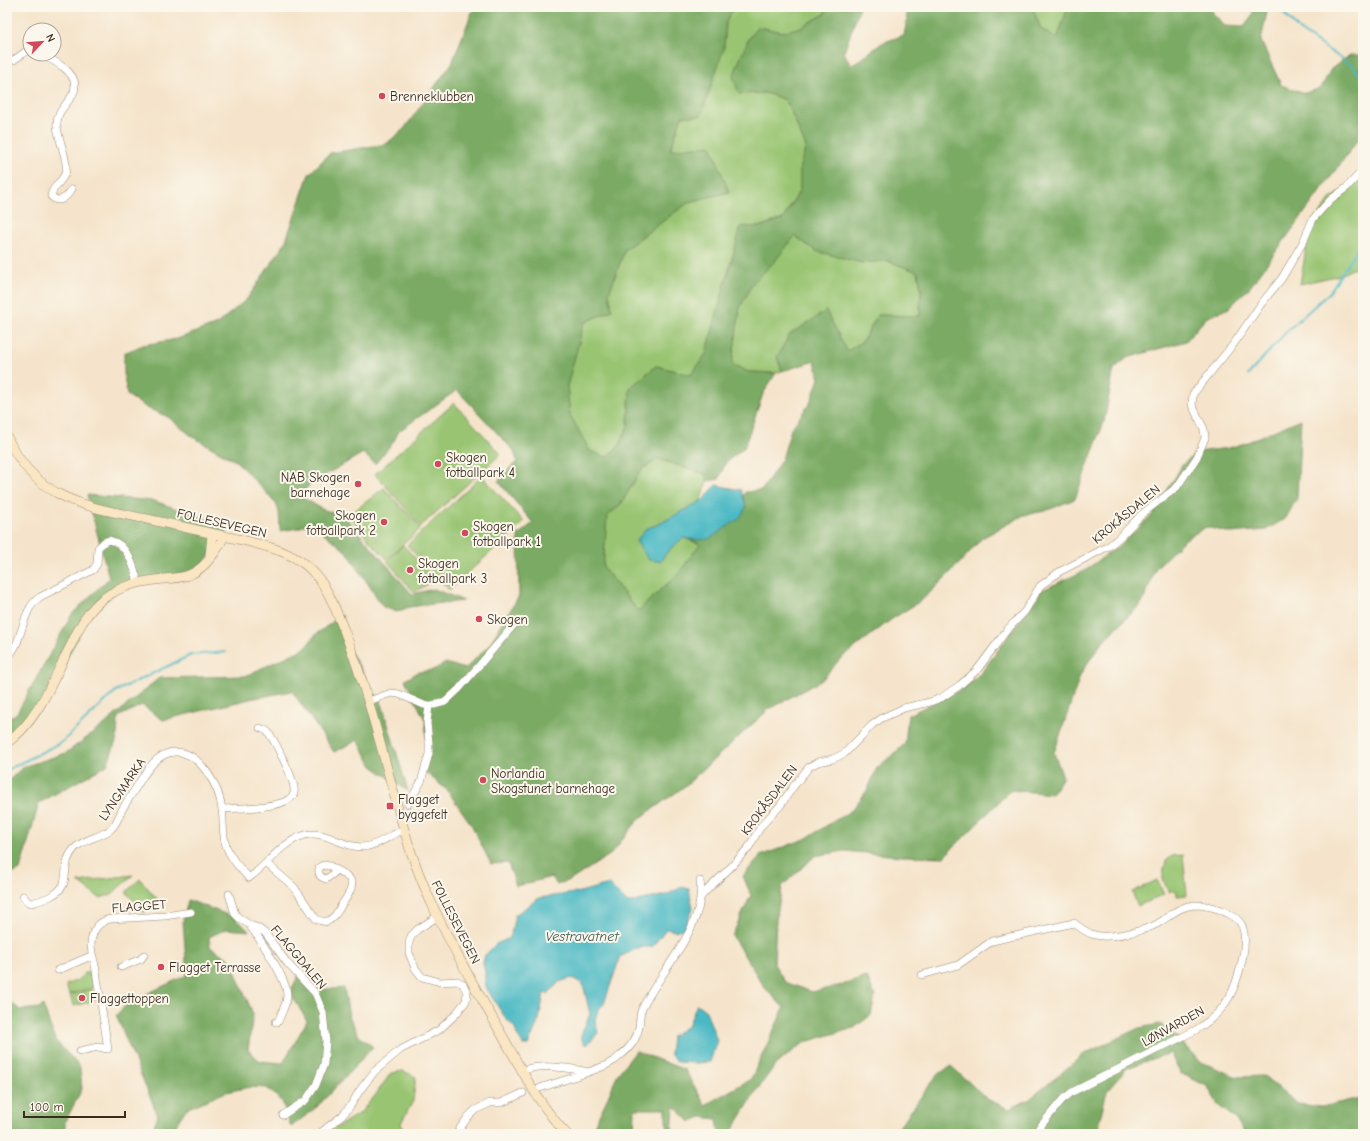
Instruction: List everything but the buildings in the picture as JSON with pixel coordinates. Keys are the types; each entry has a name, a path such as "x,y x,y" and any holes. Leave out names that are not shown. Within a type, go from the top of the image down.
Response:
{"main road":[{"name":"FOLLESEVEGEN","path":"7,437 19,459 35,478 55,492 70,500 92,507 281,550 299,559 314,572 326,589 352,652 369,701 417,872 437,917 522,1071 545,1108 567,1134"},
{"path":"210,557 212,534"},
{"path":"7,743 25,727 37,710 78,629 90,612 100,602 112,593 138,582 181,577 190,574 204,566 218,548 224,536"}],"street":[{"path":"7,60 14,60 22,54"},
{"path":"56,62 74,78 74,91 60,110 57,119 59,139 67,169 63,178 52,191 51,196 54,199 63,199 69,195 72,189"},
{"name":"KROKÅSDALEN","path":"700,898 749,847 761,826 780,806 792,787 809,767 818,762 833,759 845,753 872,725 882,718 904,708 941,698 960,685 977,670 1007,630 1025,611 1040,586 1059,572 1109,546 1122,536 1142,514 1177,487 1197,457 1205,438 1204,429 1195,414 1192,405 1194,394 1235,342 1282,278 1303,242 1316,215 1330,200 1346,188 1363,170"},
{"path":"7,658 15,647 33,604 40,597 93,570 97,564 98,548 104,542 109,540 117,543 128,555 135,569 138,582"},
{"path":"369,701 391,693 398,694 422,704 441,704 445,702 518,620"},
{"path":"408,804 421,782 429,754 427,724 429,705"},
{"path":"222,809 281,804 289,800 293,794 294,785 280,753 268,732 260,728"},
{"name":"LYNGMARKA","path":"23,896 28,902 31,903 51,895 61,889 67,861 73,850 82,843 111,829 147,771 157,759 166,754 179,752 197,760 206,770 211,779 217,791 222,809 224,838 226,845 236,864 249,878 266,863"},
{"path":"335,869 346,874 352,888 333,918 328,921 320,922 316,919 294,887 266,863 289,843 307,834 318,834 350,845 361,847 378,843 393,834 404,830"},
{"name":"KROKÅSDALEN","path":"540,1088 588,1072 596,1071 621,1056 635,1040 642,1010 685,940 696,915 700,898 700,881"},
{"name":"FLAGGDALEN","path":"228,894 235,914 250,925 265,933 288,964 315,993 322,1005 325,1019 326,1041 324,1064 316,1085 306,1100 283,1115"},
{"name":"LØNVARDEN","path":"922,975 958,965 992,941 1074,923 1094,935 1115,935 1146,929 1157,924 1175,911 1194,905 1214,908 1225,912 1240,922 1245,935 1242,960 1234,987 1221,1011 1214,1018 1196,1030 1072,1092 1062,1100 1034,1134"},
{"name":"FLAGGET","path":"80,1051 98,1048 108,1049 96,969 92,956 93,936 97,925 102,921 110,919 165,916 191,912"},
{"path":"319,1134 342,1116 352,1105 360,1090 375,1071 400,1050 439,1030 456,1015 466,1001 467,993 461,983 457,981 440,982 422,977 417,972 408,952 411,936 418,929 437,917"},
{"name":"FLAGGDALEN","path":"250,925 270,957 285,986 287,994 286,1002 278,1022 276,1022"},
{"path":"121,967 141,959 144,955"},
{"path":"58,970 92,956"},
{"path":"522,1071 529,1067 568,1068 588,1072"},
{"path":"456,1134 475,1110 490,1103 501,1103 523,1093"}],"green space":[{"path":"474,7 734,7 726,22 724,48 701,116 682,116 670,150 711,145 729,192 689,202 625,249 609,293 612,310 584,323 567,386 570,415 590,451 606,457 620,445 628,425 630,388 656,366 691,375 706,354 741,226 758,227 783,219 800,190 800,166 806,147 786,100 766,93 739,94 733,76 748,40 757,27 783,32 801,27 825,14 826,7 860,7 844,52 851,66 882,43 904,35 907,20 906,7 1032,7 1041,29 1057,39 1068,7 1212,7 1213,13 1225,26 1243,27 1253,14 1252,7 1268,7 1261,41 1281,85 1305,93 1321,88 1331,69 1350,55 1363,55 1363,133 1250,287 1229,308 1206,318 1186,341 1127,358 1114,369 1104,422 1075,499 1045,511 1024,515 982,538 958,565 922,600 892,619 840,659 822,680 769,709 685,786 639,819 611,854 574,878 557,885 552,877 516,886 508,863 491,864 471,824 447,790 424,771 428,752 425,720 405,680 418,672 433,670 446,663 465,669 489,645 519,596 518,535 533,523 498,481 517,461 514,451 457,390 399,431 394,441 375,464 363,453 310,484 300,496 322,509 345,517 412,594 434,589 464,601 409,607 397,612 383,607 348,553 320,530 313,522 298,528 280,531 279,512 276,503 237,462 193,437 168,417 147,408 127,395 124,376 124,353 143,345 177,339 217,324 247,299 285,243 309,174 330,153 386,144 404,129 452,63","holes":["795,236 816,251 862,263 888,261 918,272 921,289 920,316 878,315 862,342 847,351 826,311 789,335 777,357 782,371 815,361 819,379 810,403 791,429 782,459 762,490 745,492 743,497 746,507 695,540 688,539 700,544 678,574 638,611 603,567 607,517 621,504 641,470 658,459 706,474 707,481 719,479 726,462 744,448 763,394 776,373 748,372 732,364 740,307 753,283 774,262"]},
{"path":"734,7 826,7 825,14 801,27 783,32 757,27 739,94 766,93 786,100 806,147 800,166 800,190 783,219 758,227 741,227 706,354 691,375 656,366 630,388 628,425 620,445 606,457 590,451 570,415 567,386 584,323 612,310 609,293 625,249 689,202 729,192 670,151 682,116 724,48 726,22"},
{"path":"1032,7 1068,7 1057,40 1041,29"},
{"path":"1363,178 1363,264 1340,275 1300,284 1309,231 1330,199"},
{"path":"795,236 816,251 862,263 888,261 918,272 921,289 920,316 878,315 862,342 847,351 826,311 777,357 782,371 776,373 748,372 732,364 740,307 753,283 774,262"},
{"name":"Skogen fotballpark 4","path":"454,403 501,454 421,526 375,474"},
{"path":"1301,419 1297,498 1286,518 1266,530 1231,533 1206,527 1184,540 1156,568 1143,602 1103,641 1081,673 1054,753 1063,777 1052,794 1011,790 944,857 900,856 844,851 815,856 782,886 776,921 774,964 785,982 812,992 867,977 875,996 871,1015 854,1028 805,1042 776,1064 757,1090 730,1134 719,1134 717,1119 701,1117 690,1122 674,1106 672,1134 669,1134 666,1121 666,1109 635,1109 634,1134 590,1134 617,1075 636,1051 685,1070 705,1105 751,1079 784,1008 765,988 732,936 751,895 743,876 760,856 805,839 852,810 868,789 877,768 905,744 908,715 962,689 981,673 1039,595 1040,591 1084,571 1120,545 1153,514 1183,464 1197,452 1229,448 1248,442"},
{"path":"658,459 707,475 707,481 700,502 657,525 647,528 649,560 660,561 669,550 683,538 700,544 678,574 638,611 603,567 607,516 621,504 641,470"},
{"name":"Skogen fotballpark 1","path":"482,476 524,522 449,590 407,545"},
{"name":"Skogen fotballpark 2","path":"384,488 421,528 387,559 371,543 349,515"},
{"path":"87,495 154,501 231,527 196,573 120,588 87,619 41,709 7,736 7,720 17,713 72,614 109,578"},
{"name":"Skogen fotballpark 3","path":"403,545 434,578 425,586 414,592 387,561"},
{"path":"342,615 346,644 382,704 408,791 372,766 358,740 334,752 292,691 250,699 163,720 142,705 118,717 117,739 107,765 39,803 20,870 7,876 7,782 23,767 66,753 100,728 159,678 245,676 305,648 315,635"},
{"path":"1183,855 1187,895 1177,896 1177,893 1173,890 1169,892 1163,880 1163,874 1166,861 1172,856"},
{"path":"133,875 113,894 100,898 78,882"},
{"path":"140,879 158,900 144,913 126,892"},
{"path":"1157,880 1164,894 1138,906 1132,892"},
{"path":"188,900 236,918 249,931 226,929 209,937 210,947 230,959 253,1014 248,1050 260,1061 283,1063 307,1021 290,992 299,975 310,990 344,988 349,1016 359,1036 373,1047 318,1106 291,1127 282,1101 267,1088 250,1087 226,1092 186,1109 177,1123 174,1134 150,1134 158,1116 116,1015 129,1002 187,975 183,921"},
{"name":"Flaggettoppen","path":"84,973 90,973 93,988 69,994 66,985 80,979"},
{"name":"Flaggettoppen","path":"92,988 94,1001 73,1006 70,995"},
{"path":"7,999 20,1010 40,1008 43,1005 55,1040 80,1067 82,1089 65,1122 65,1134 7,1134"},
{"path":"1160,1024 1176,1036 1199,1061 1237,1077 1264,1076 1298,1104 1322,1107 1359,1098 1363,1095 1363,1134 1245,1134 1236,1119 1219,1106 1207,1086 1180,1073 1170,1053 1127,1068 1107,1091 1099,1122 1098,1134 894,1134 937,1075 951,1066 987,1099 1009,1109 1030,1099 1084,1054 1139,1028"},
{"path":"403,1071 416,1077 413,1101 401,1123 404,1134 326,1134 360,1113 374,1097 391,1073"}],"water":[{"path":"716,485 741,490 746,507 740,518 709,539 695,540 683,538 669,550 660,561 649,560 636,541 647,528 657,525 703,500"},
{"name":"Vestravatnet","path":"609,884 628,903 666,895 682,887 689,889 693,908 685,928 675,931 666,929 652,947 640,947 620,957 604,1004 598,1010 595,1020 598,1033 587,1045 583,1043 581,1035 590,1014 583,984 572,978 559,982 548,994 544,993 539,1020 528,1045 523,1045 515,1028 506,1019 485,986 485,972 483,963 485,955 496,944 510,938 515,915 539,898 580,892"},
{"path":"697,1004 706,1011 717,1041 710,1062 677,1062 670,1054 672,1036 688,1026"}],"waterway":[{"path":"1278,7 1300,31 1354,67 1363,80"},
{"path":"1248,375 1288,330 1329,293 1363,237"},
{"path":"7,770 62,742 116,691 191,655 226,652"}],"place":[{"name":"Brenneklubben","path":"382,96"},
{"name":"Skogen fotballpark 4","path":"438,464"},
{"name":"NAB Skogen barnehage","path":"358,484"},
{"name":"Skogen fotballpark 2","path":"384,522"},
{"name":"Skogen fotballpark 1","path":"465,533"},
{"name":"Skogen fotballpark 3","path":"410,570"},
{"name":"Skogen","path":"479,619"},
{"name":"Norlandia Skogstunet barnehage","path":"483,780"},
{"name":"Flagget byggefelt","path":"390,806"},
{"name":"Flagget Terrasse","path":"161,967"},
{"name":"Flaggettoppen","path":"82,998"}]}
